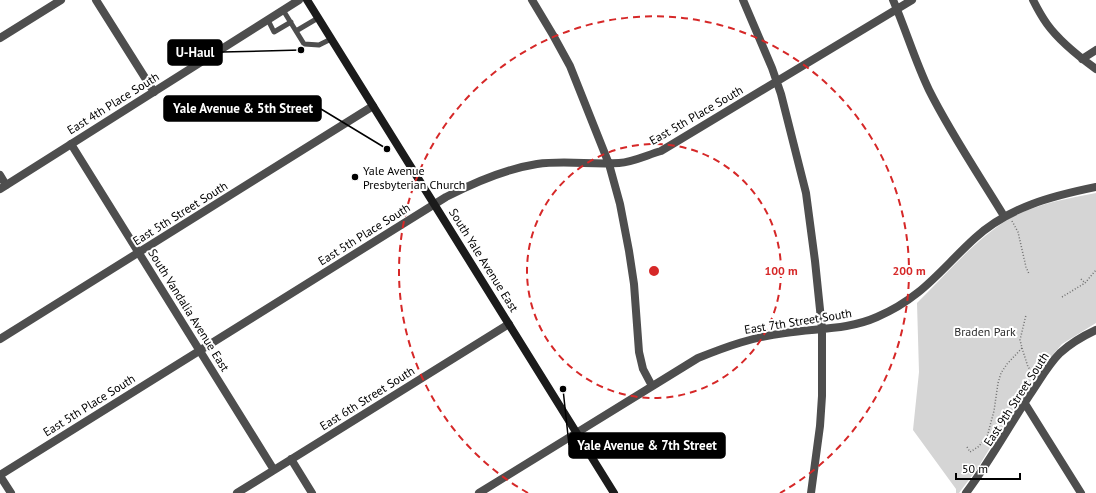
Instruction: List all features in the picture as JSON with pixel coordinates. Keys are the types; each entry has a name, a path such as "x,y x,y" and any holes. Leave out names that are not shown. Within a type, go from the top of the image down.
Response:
{"main road":[{"name":"South Yale Avenue East","path":"307,0 614,493"}],"street":[{"path":"0,38 61,0"},
{"path":"96,0 154,92"},
{"name":"East 4th Place South","path":"3,187 300,0"},
{"path":"532,0 570,66 609,164 620,204 629,251 634,284 639,352 643,370 652,386"},
{"path":"742,0 777,82 806,193 822,329 822,396 820,426 811,493"},
{"path":"893,0 916,62 944,120 1006,215"},
{"name":"East 5th Place South","path":"0,476 434,204 470,185 508,170 537,164 559,162 609,164 622,163 660,151 912,0"},
{"path":"1033,0 1047,24 1063,42 1096,69"},
{"path":"1082,59 1096,50"},
{"name":"East 5th Street South","path":"0,339 373,106"},
{"name":"South Vandalia Avenue East","path":"71,144 274,470"},
{"path":"0,175 3,187"},
{"name":"East 7th Street South","path":"479,493 698,358 751,338 844,326 871,319 894,309 911,298 933,280 976,237 1006,215 1023,206 1048,198 1096,187"},
{"name":"East 6th Street South","path":"237,493 509,324"},
{"name":"East 9th Street South","path":"966,493 984,469 1024,402 1060,353 1074,342 1096,330"},
{"path":"1024,402 1081,493"},
{"path":"291,459 312,493"},
{"path":"0,476 6,489"}],"lane":[{"path":"283,10 304,44 319,45 331,39"},
{"path":"296,31 318,18"},
{"path":"268,20 274,32 291,22"}],"path":[{"path":"1006,215 1018,232 1029,274"},
{"path":"1062,297 1085,283 1096,270"},
{"path":"1081,279 1085,283"},
{"path":"1026,315 1020,340 1028,367 1040,380"},
{"path":"967,447 970,452 987,437 994,411 1001,373 1022,348"}],"green space":[{"name":"Braden Park","path":"1096,193 1096,323 1062,344 1033,378 977,469 959,493 956,493 956,489 913,430 919,372 917,303 972,247 996,227 1009,219 1029,209"}],"place":[{"name":"U-Haul","path":"301,50"},
{"name":"Yale Avenue & 5th Street","path":"387,149"},
{"name":"Yale Avenue Presbyterian Church","path":"355,177"},
{"name":"Yale Avenue & 7th Street","path":"563,389"}]}
